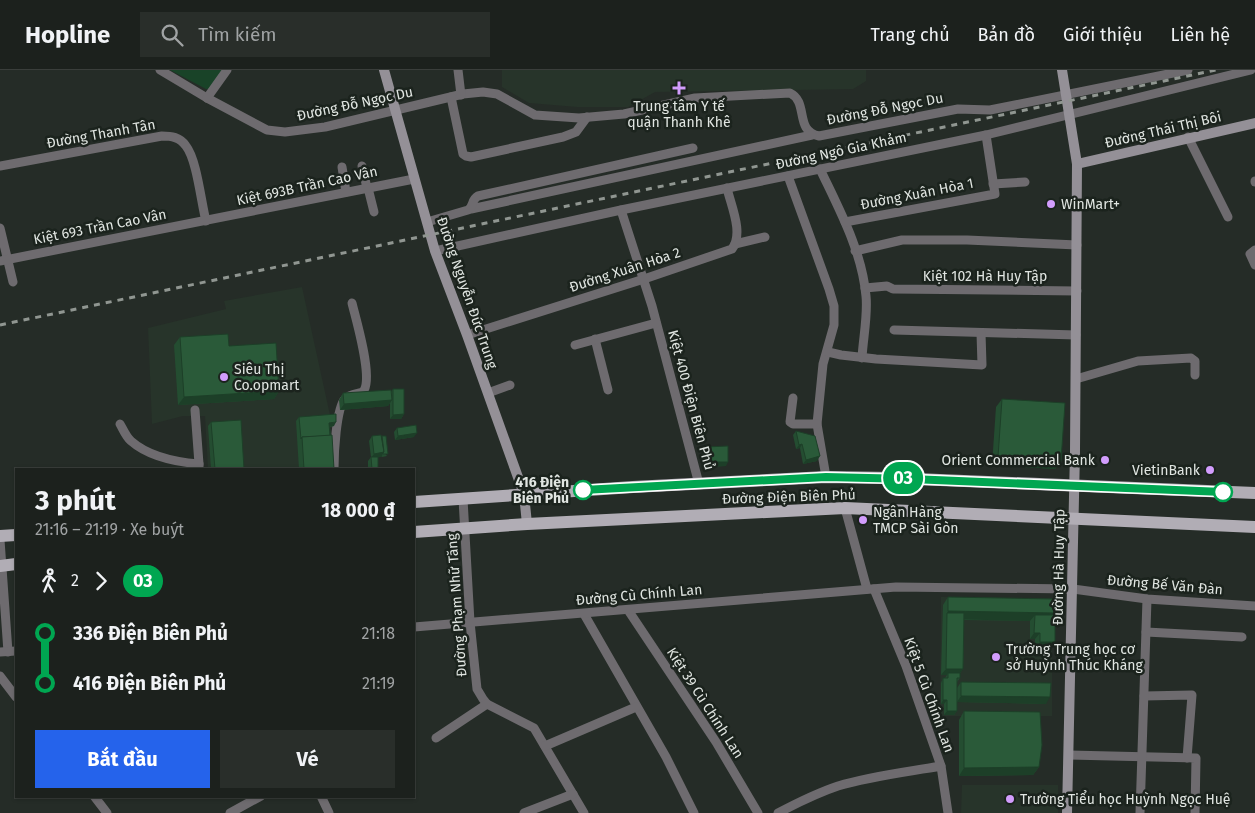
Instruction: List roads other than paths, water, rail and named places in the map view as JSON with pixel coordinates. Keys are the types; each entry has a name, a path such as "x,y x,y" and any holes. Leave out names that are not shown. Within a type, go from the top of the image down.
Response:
{"main road":[{"name":"Đường Điện Biên Phủ","path":"415,502 826,477 1255,493"},
{"name":"Đường Điện Biên Phủ","path":"415,532 527,524 845,508 1255,527"},
{"path":"0,536 15,535"},
{"path":"1,566 15,564"}],"street":[{"name":"Đường Đỗ Ngọc Du","path":"160,70 267,130 285,132 325,127 461,95 483,92 497,94 535,115 587,117 624,114 695,98 790,93 795,95 799,101 806,128 812,135 819,136 958,109 990,110 1188,70"},
{"path":"207,98 227,70"},
{"name":"Đường Nguyễn Đức Trung","path":"384,70 435,251 524,494 527,524"},
{"path":"458,70 461,95"},
{"name":"Đường Hà Huy Tập","path":"1062,70 1076,164 1077,245 1073,589 1067,813"},
{"name":"Đường Ngô Gia Khảm","path":"435,251 621,210 986,135 1172,88 1252,70"},
{"path":"451,98 463,154 471,157 563,137 576,132 587,117"},
{"name":"Đường Thái Thị Bôi","path":"1076,164 1255,123"},
{"path":"427,222 470,209 812,135"},
{"name":"Đường Xuân Hòa 1","path":"845,222 994,194 986,135"},
{"name":"Đường Thanh Tân","path":"0,166 162,136 176,138 187,146 192,159 206,221"},
{"path":"1188,138 1228,217"},
{"path":"470,209 474,199 478,196 693,148"},
{"path":"362,166 374,212"},
{"path":"342,167 346,192"},
{"path":"820,169 845,222 865,288 862,358"},
{"path":"788,176 830,289 834,306 834,324 824,364 817,424 826,477"},
{"name":"Kiệt 693B Trần Cao Vân","path":"206,221 414,178"},
{"path":"993,184 1026,182"},
{"path":"727,188 737,230 735,244"},
{"name":"Kiệt 400 Điện Biên Phủ","path":"621,210 644,279 699,484"},
{"name":"Kiệt 693 Trần Cao Vân","path":"4,260 206,221"},
{"path":"0,228 4,260 14,282"},
{"name":"Đường Xuân Hòa 2","path":"467,335 644,279 732,249 735,244 765,237"},
{"path":"855,250 902,240 967,240 1077,245"},
{"path":"1253,252 1255,265"},
{"name":"Kiệt 102 Hà Huy Tập","path":"865,288 887,286 893,289 1076,290"},
{"path":"334,468 342,402 346,397 370,392 352,303"},
{"name":"Kiệt 400 Điện Biên Phủ","path":"575,345 656,323"},
{"path":"894,330 1076,336"},
{"path":"828,352 862,358 982,365 981,333"},
{"path":"595,339 608,390"},
{"path":"1076,379 1138,361 1191,358 1195,361 1195,375"},
{"path":"488,394 510,385"},
{"path":"793,398 790,422 793,424 817,424"},
{"path":"120,424 130,440 154,454 181,463 199,466 195,410"},
{"name":"Đường Phạm Nhữ Tăng","path":"463,499 476,689 487,704"},
{"path":"845,508 871,589"},
{"path":"0,540 8,652"},
{"name":"Đường Cù Chính Lan","path":"415,626 584,614 896,587 1073,589"},
{"name":"Kiệt 5 Cù Chính Lan","path":"871,589 906,666 941,766 948,813"},
{"name":"Đường Bế Văn Đàn","path":"1073,589 1147,599 1255,606"},
{"path":"1140,813 1147,599"},
{"name":"Kiệt 39 Cù Chính Lan","path":"628,610 716,742 758,813"},
{"path":"584,614 666,757 694,813"},
{"path":"1146,632 1242,637"},
{"path":"0,676 15,695"},
{"path":"1144,696 1192,695 1187,758"},
{"path":"436,738 487,704 534,728 584,813"},
{"path":"546,746 636,706"},
{"path":"1069,755 1196,758 1195,813"},
{"path":"778,813 837,787 941,766"},
{"path":"524,813 573,794"},
{"path":"96,798 107,813"},
{"path":"230,813 257,798"},
{"path":"322,798 330,813"}],"railway":[{"path":"0,325 1216,70"}],"place":[{"name":"Trung tâm Y tế quận Thanh Khê","path":"679,88"},
{"name":"WinMart+","path":"1051,204"},
{"name":"Siêu Thị Co.opmart","path":"224,377"},
{"name":"Orient Commercial Bank","path":"1105,460"},
{"name":"VietinBank","path":"1210,470"},
{"name":"416 Điện Biên Phủ","path":"583,490"},
{"name":"Ngân Hàng TMCP Sài Gòn","path":"863,520"},
{"name":"Trường Trung học cơ sở Huỳnh Thúc Kháng","path":"996,657"},
{"name":"Trường Tiểu học Huỳnh Ngọc Huệ","path":"1010,799"}]}
